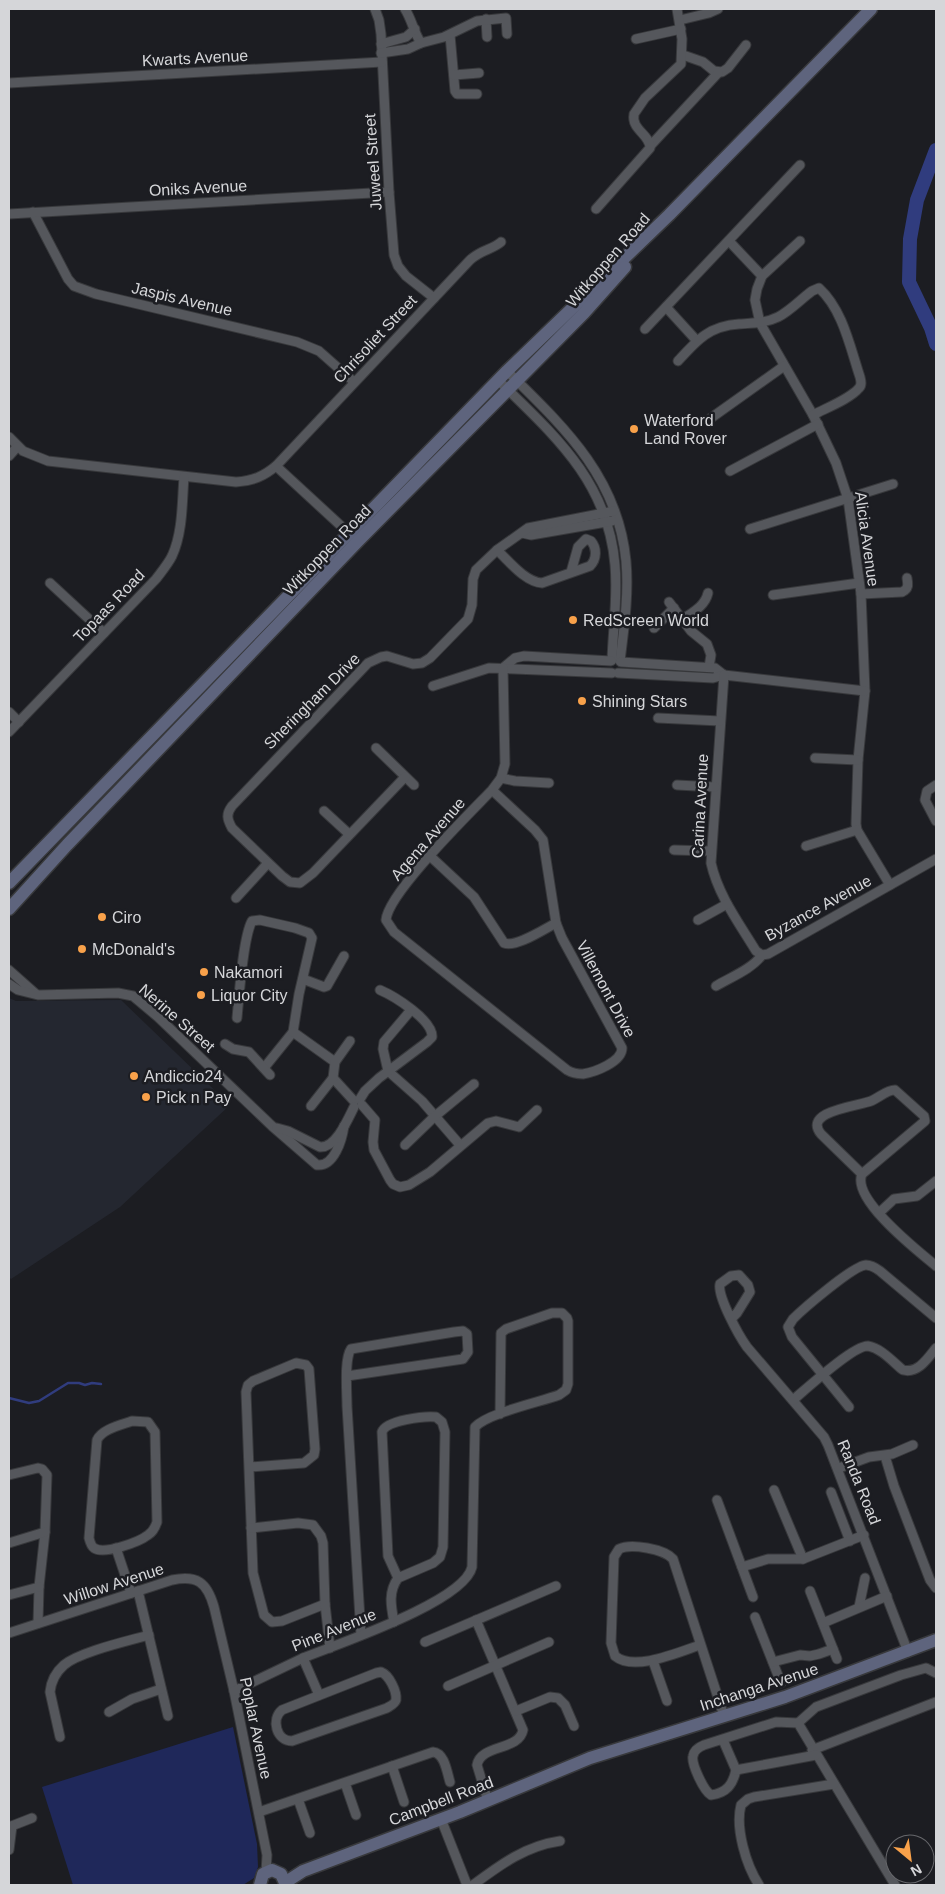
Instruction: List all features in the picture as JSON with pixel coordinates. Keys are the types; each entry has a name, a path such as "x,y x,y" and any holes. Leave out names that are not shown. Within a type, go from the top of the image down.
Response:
{"main road":[{"name":"Witkoppen Road","path":"9,883 348,532 507,380 599,296 669,215 871,9"},
{"name":"Witkoppen Road","path":"9,908 358,541 507,380"},
{"name":"Inchanga Avenue","path":"590,1758 785,1696 908,1652 936,1640"},
{"name":"Campbell Road","path":"279,1877 303,1871 441,1819 590,1758"},
{"path":"259,1885 261,1877 279,1877"}],"street":[{"name":"Juweel Street","path":"374,9 379,20 381,34 389,192 396,259 406,276 434,298"},
{"path":"405,9 422,43"},
{"path":"651,145 648,139 637,129 633,118 636,109 645,98 679,68 683,55 677,9"},
{"path":"636,39 718,9"},
{"path":"382,53 408,49 450,35 473,22 486,19 506,18 507,34"},
{"path":"486,19 487,36"},
{"path":"382,53 415,29"},
{"path":"381,34 406,37"},
{"path":"450,35 456,93 477,94"},
{"path":"596,209 646,155 651,145 718,72 728,68 746,45"},
{"name":"Kwarts Avenue","path":"9,83 382,53"},
{"path":"683,55 703,62 718,72"},
{"path":"454,75 478,73"},
{"path":"645,329 800,165"},
{"name":"Oniks Avenue","path":"9,214 389,192"},
{"name":"Jaspis Avenue","path":"33,212 65,275 74,286 96,294 297,342 319,351 354,382"},
{"path":"729,241 762,276 800,241"},
{"name":"Chrisoliet Street","path":"9,437 17,447 31,456 48,461 184,477 236,482 251,481 265,475 276,466 434,298 478,254 501,242"},
{"name":"Alicia Avenue","path":"762,276 755,300 760,323 815,420 836,463 848,499 859,583 866,691 855,805 857,830"},
{"path":"678,361 697,341 719,327 760,323 778,317 818,288 833,306 845,331 860,377 861,384 858,389 815,420 730,470"},
{"path":"666,307 697,341"},
{"path":"711,418 784,366"},
{"path":"507,380 585,453 599,476 618,520 626,562 626,602 616,661"},
{"path":"507,380 573,458 591,484 605,518 612,543 615,564 616,661 622,670 615,673"},
{"path":"9,456 17,447"},
{"path":"276,466 358,541"},
{"name":"Topaas Road","path":"9,732 156,579 172,556 178,534 184,477"},
{"path":"750,529 893,484"},
{"name":"Sheringham Drive","path":"605,518 614,511"},
{"name":"Sheringham Drive","path":"405,777 313,873 300,883 287,880 229,822 228,814 232,806 368,663 387,656 418,664 427,661 436,653 468,619 472,605 472,579 476,570 497,550 528,528 605,518 618,520"},
{"path":"497,550 520,571 536,582 548,582 571,572"},
{"path":"860,594 902,592 908,586 907,578"},
{"path":"50,583 104,633"},
{"path":"774,595 859,583"},
{"path":"683,620 706,601 708,593"},
{"path":"616,601 626,602"},
{"path":"654,628 672,605 691,631 709,647 711,654 709,667"},
{"path":"503,668 515,658 524,656 709,667 715,668 724,675"},
{"path":"569,671 570,658"},
{"path":"668,676 669,665"},
{"path":"433,686 489,668 503,668 713,678 724,675 866,691"},
{"name":"Agena Avenue","path":"388,924 386,914 390,906 416,871 501,778 506,764 503,668"},
{"name":"Carina Avenue","path":"724,675 710,851 711,863 714,876 727,904 756,951 762,955"},
{"path":"9,712 19,722"},
{"path":"658,718 720,721"},
{"path":"376,748 414,785"},
{"path":"815,758 858,760"},
{"path":"501,778 515,781 549,783"},
{"path":"677,785 716,787"},
{"path":"936,785 927,792 925,800 936,821"},
{"name":"Villemont Drive","path":"388,924 394,932 573,1073 583,1074 620,1056 622,1048 562,938 556,923 542,840 535,830 492,790"},
{"path":"324,811 349,834"},
{"path":"806,846 857,830 890,885"},
{"path":"674,850 710,851"},
{"path":"430,856 474,896 504,943 509,945 517,943 556,923"},
{"name":"Byzance Avenue","path":"716,986 749,967 762,955 768,954 936,859"},
{"path":"236,898 268,863"},
{"path":"698,920 727,904"},
{"path":"225,1044 233,1049 249,1052 267,1072 293,1032 299,994 312,942 309,933 260,920 252,921 244,960 237,1018"},
{"path":"303,979 324,987 327,986 344,956"},
{"path":"9,970 38,995"},
{"name":"Nerine Street","path":"9,984 18,990 38,995 118,993 133,996 158,1017 272,1126 316,1165 326,1164 331,1159"},
{"path":"331,1159 326,1147 331,1144 344,1126 365,1091 388,1070 427,1042 432,1036 432,1030 427,1024 396,998 380,990"},
{"path":"411,1010 387,1037 383,1045 388,1070 417,1096 460,1145"},
{"path":"293,1032 335,1062"},
{"path":"311,1106 333,1078 335,1062 350,1041"},
{"path":"333,1078 374,1120 372,1142 376,1156 390,1180 397,1186 409,1185 426,1176 488,1123 496,1121 519,1127 537,1110"},
{"path":"405,1145 434,1117 474,1084"},
{"path":"862,1174 821,1134 817,1128 817,1123 835,1110 867,1103 890,1090 895,1090 924,1116 925,1121 862,1174 860,1179 861,1190 864,1196 897,1232 936,1266"},
{"name":"Nerine Street","path":"272,1126 288,1131 320,1147 326,1147"},
{"path":"331,1159 338,1146 344,1126"},
{"path":"880,1213 894,1199 917,1196 936,1181"},
{"path":"849,1407 790,1333 788,1326 797,1315 859,1267 874,1267 936,1318"},
{"name":"Randa Road","path":"732,1318 750,1292 748,1285 739,1275 731,1276 720,1284 719,1288 732,1318 747,1347 824,1436 839,1468 908,1652"},
{"path":"552,1313 562,1313 568,1321 568,1384 566,1390 559,1395 500,1414 502,1332 552,1313"},
{"path":"347,1376 463,1358 468,1352 467,1334 462,1331 454,1332 351,1349 348,1354 347,1376 347,1406 361,1635"},
{"path":"793,1400 854,1350 864,1346 878,1350 903,1370 908,1371 912,1371 923,1364 936,1348"},
{"path":"250,1467 304,1463 314,1455 316,1449 309,1369 306,1365 296,1363 253,1381 248,1385 246,1392 253,1572 266,1618 276,1623 325,1604"},
{"name":"Pine Avenue","path":"234,1691 303,1658 394,1622 445,1596 464,1582 472,1567 474,1430 479,1423 500,1414"},
{"path":"394,1622 390,1601 392,1587 398,1578 433,1563 442,1552 445,1432 442,1422 436,1417 394,1422 386,1426 382,1432 388,1556 398,1578"},
{"path":"132,1421 144,1421 152,1427 156,1437 157,1522 153,1530 146,1537 116,1548 96,1550 89,1538 96,1446 99,1436 108,1430 132,1421"},
{"path":"839,1468 859,1460 885,1456 913,1445"},
{"path":"885,1456 894,1486 930,1580 936,1588"},
{"path":"9,1475 34,1468 42,1469 48,1482 39,1587 38,1623"},
{"path":"774,1490 803,1559"},
{"path":"831,1492 850,1541"},
{"path":"717,1500 753,1597"},
{"path":"251,1528 298,1523 314,1525 323,1543 325,1604 330,1648"},
{"path":"9,1543 45,1532"},
{"path":"742,1567 768,1559 803,1559 864,1535"},
{"path":"700,1645 653,1661 624,1661 615,1656 611,1649 614,1557 617,1551 623,1547 632,1546 666,1553 673,1559 724,1716"},
{"path":"116,1548 135,1592 149,1635 168,1716"},
{"name":"Willow Avenue","path":"9,1633 172,1580 191,1578 204,1586 211,1596 214,1606"},
{"path":"859,1608 865,1578"},
{"path":"425,1642 556,1586"},
{"path":"9,1595 39,1587"},
{"path":"810,1591 837,1659"},
{"path":"823,1623 886,1596"},
{"name":"Poplar Avenue","path":"214,1606 234,1691 267,1855 279,1877"},
{"path":"755,1617 781,1683"},
{"path":"476,1620 523,1727 523,1733 520,1738 486,1754 477,1762 488,1801"},
{"path":"60,1737 51,1704 51,1685 64,1665 94,1652 149,1635"},
{"path":"448,1686 549,1642"},
{"path":"773,1662 800,1655 819,1654 833,1649"},
{"path":"303,1658 319,1695"},
{"path":"653,1661 667,1701"},
{"path":"723,1740 736,1770 731,1785 727,1789 714,1795 709,1794 705,1789 692,1756 700,1746 776,1722 798,1723 816,1707 900,1675 926,1668 936,1673"},
{"path":"381,1672 390,1680 396,1699 394,1704 383,1710 292,1741 283,1739 279,1734 276,1724 277,1714 290,1706 319,1695 381,1672"},
{"path":"109,1712 132,1699 161,1688"},
{"path":"516,1711 550,1697 558,1698 565,1705 574,1726"},
{"path":"736,1770 814,1752 936,1702"},
{"path":"798,1723 895,1885"},
{"path":"259,1812 436,1752 441,1756 450,1782"},
{"path":"392,1766 404,1802"},
{"path":"346,1783 356,1815"},
{"path":"759,1885 750,1870 745,1853 740,1824 741,1805 754,1797 834,1784"},
{"path":"298,1799 310,1833"},
{"path":"9,1850 10,1826 32,1818"},
{"path":"441,1819 467,1885"},
{"path":"473,1885 511,1858 541,1845 560,1841"}],"shaded area":[{"path":"9,998 16,1001 121,1000 230,1105 120,1207 11,1279 9,1277"},
{"path":"233,1727 257,1844 258,1867 254,1878 243,1885 73,1885 42,1787"}],"waterway":[{"path":"936,150 917,200 910,239 909,282 931,328 936,344"},
{"path":"9,1398 29,1403 39,1401 68,1383 101,1384"}],"place":[{"name":"Waterford Land Rover","path":"634,429"},
{"name":"RedScreen World","path":"573,620"},
{"name":"Shining Stars","path":"582,701"},
{"name":"Ciro","path":"102,917"},
{"name":"McDonald's","path":"82,949"},
{"name":"Nakamori","path":"204,972"},
{"name":"Liquor City","path":"201,995"},
{"name":"Andiccio24","path":"134,1076"},
{"name":"Pick n Pay","path":"146,1097"}]}
